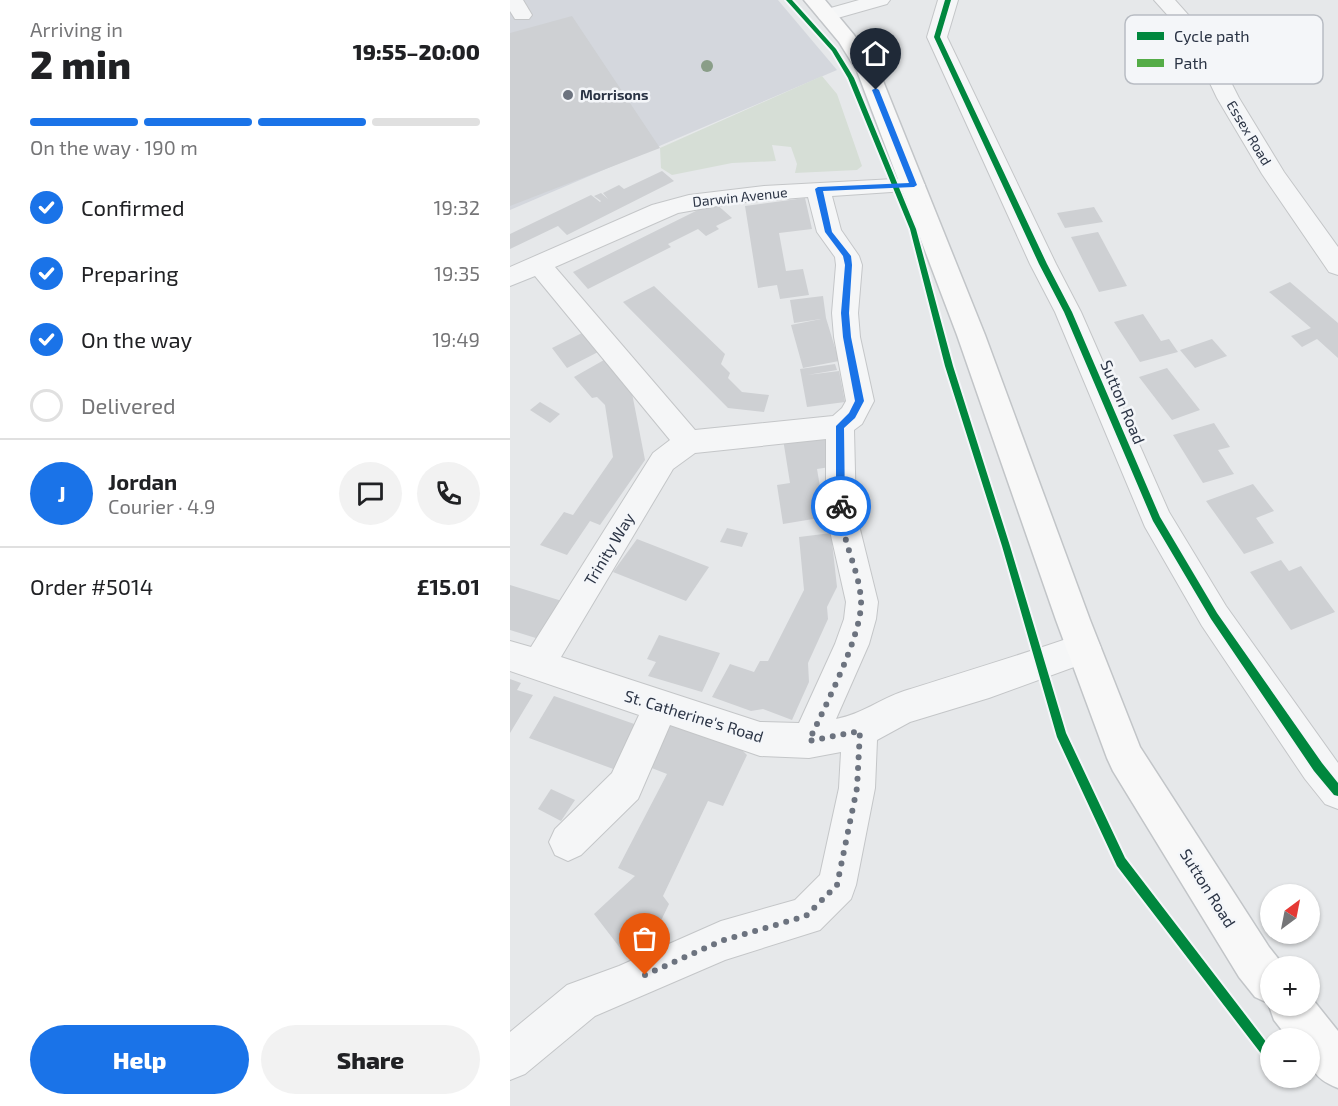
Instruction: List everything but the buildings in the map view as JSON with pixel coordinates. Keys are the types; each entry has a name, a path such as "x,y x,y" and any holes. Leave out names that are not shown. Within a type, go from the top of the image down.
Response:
{"main road":[{"name":"Sutton Road","path":"820,7 847,39 868,71 971,335 1126,758 1260,970"},
{"path":"1298,1016 1338,1066"}],"street":[{"path":"820,7 880,0"},
{"name":"Sutton Road","path":"948,0 937,37 1043,264 1068,312 1156,518 1214,616 1318,767 1338,791"},
{"name":"Essex Road","path":"1164,0 1180,15"},
{"name":"Essex Road","path":"1221,84 1274,174 1338,266"},
{"name":"Darwin Avenue","path":"510,277 660,210 680,204 712,197 914,185"},
{"path":"539,264 688,442 840,426 852,416 860,401 847,337 845,313 849,265 847,256 829,232 818,189"},
{"path":"809,741 852,644 860,619 859,586 840,513 840,426"},
{"name":"Trinity Way","path":"525,660 663,461 688,442"},
{"name":"St. Catherine's Road","path":"525,660 760,739 809,741 860,731 902,708 989,682 1084,648"},
{"path":"568,842 625,786 660,706"},
{"path":"510,1059 582,999 625,984 721,941 806,916 837,885 857,788 860,731"}],"shaded area":[{"path":"510,0 778,0 837,70 510,210"},
{"path":"822,76 837,94 862,166 857,170 795,173 797,164 791,147 772,145 776,161 732,163 672,175 661,168 660,148"}],"cycle path":[{"path":"789,0 834,50 851,78 913,229 949,366 1006,546 1061,734 1121,862 1260,1043"},
{"path":"948,0 937,37 1043,264 1068,312 1156,518 1214,616 1318,767 1338,791"}],"way so far":[{"path":"645,975 721,941 806,916 837,885 857,788 860,731 809,741 852,644 860,619 859,586 840,513 841,506"}],"place":[{"name":"Morrisons","path":"568,95"}],"route":[{"path":"841,506 840,426 848,421 860,401 847,337 845,313 849,265 847,256 829,232 818,189 914,185 876,90"}]}
